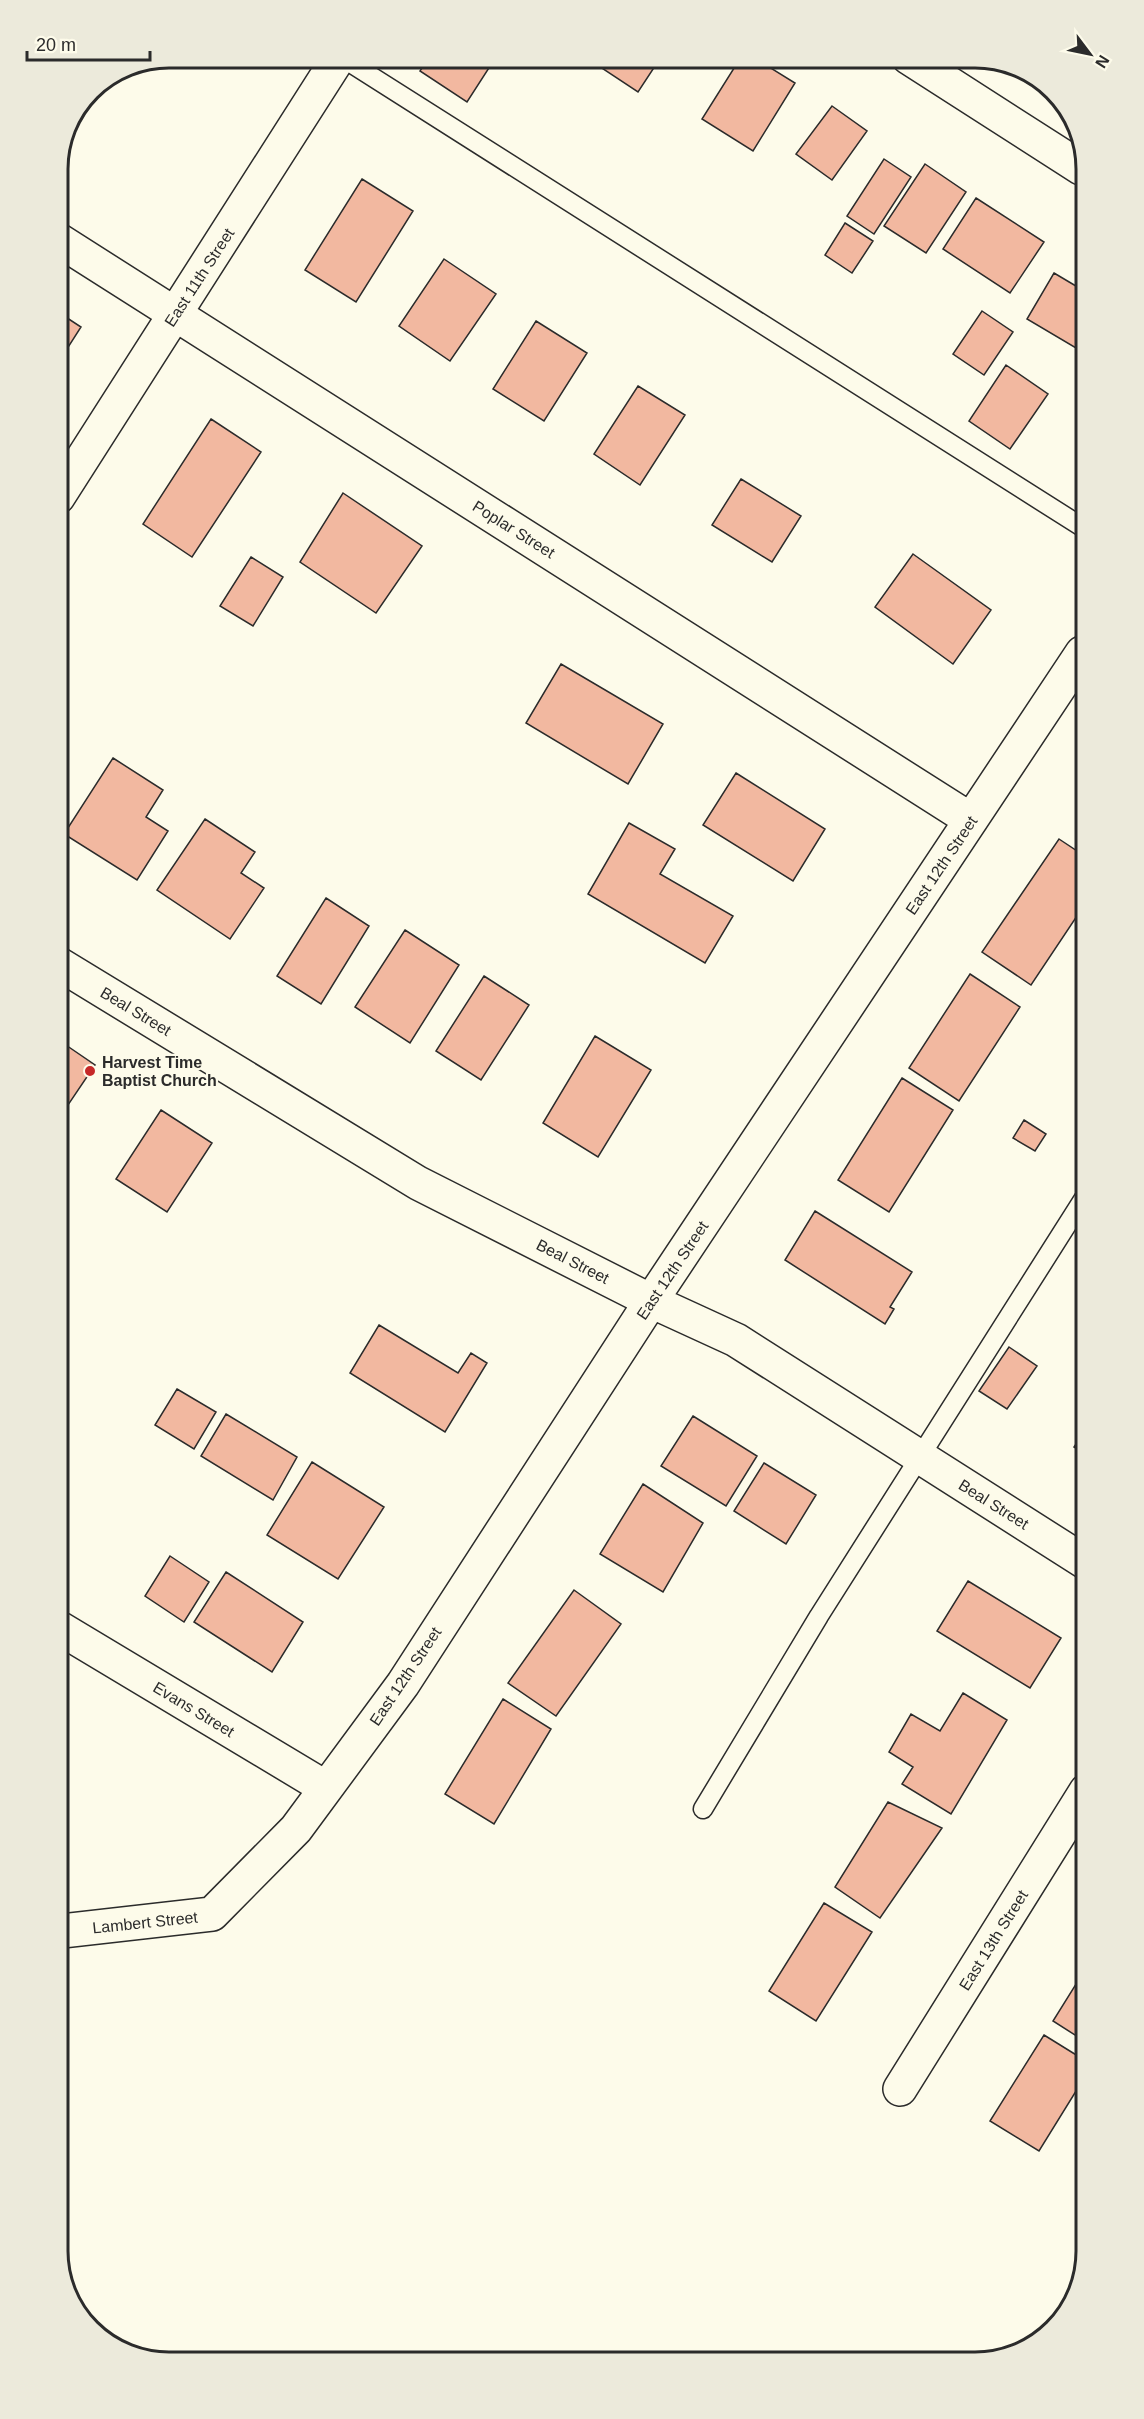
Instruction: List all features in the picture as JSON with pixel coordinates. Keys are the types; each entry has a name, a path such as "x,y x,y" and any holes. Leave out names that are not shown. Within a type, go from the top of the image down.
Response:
{"street":[{"name":"East 11th Street","path":"68,481 333,68"},
{"path":"925,68 1076,165"},
{"name":"Poplar Street","path":"68,246 972,820"},
{"name":"East 12th Street","path":"249,1876 296,1829 403,1684 651,1301 1076,662"},
{"name":"Beal Street","path":"68,969 418,1183 651,1301 736,1340 1076,1556"},
{"name":"Evans Street","path":"68,1633 326,1788"},
{"name":"East 13th Street","path":"900,2089 1076,1807"},
{"name":"Lambert Street","path":"68,1930 212,1914 249,1876"}],"lane":[{"path":"357,68 1076,523"},
{"path":"703,1809 819,1616 1076,1211"}],"building":[{"path":"422,68 489,68 467,102 420,71"},
{"path":"602,68 654,68 638,92"},
{"path":"734,68 771,68 795,83 753,151 702,119"},
{"path":"832,106 867,131 832,180 796,154"},
{"path":"884,159 911,177 874,234 847,216"},
{"path":"925,164 966,192 926,253 884,226"},
{"path":"362,179 413,211 356,302 305,270"},
{"path":"976,198 1044,242 1010,293 943,249"},
{"path":"845,223 873,241 852,273 825,255"},
{"path":"444,259 496,294 450,361 399,326"},
{"path":"1054,273 1076,286 1076,348 1027,319"},
{"path":"982,311 1013,332 984,375 953,354"},
{"path":"68,319 81,327 68,347"},
{"path":"536,321 587,353 544,421 493,389"},
{"path":"1006,365 1048,394 1010,449 969,421"},
{"path":"638,386 685,415 640,485 594,454"},
{"path":"211,419 261,452 192,557 143,524"},
{"path":"741,479 801,516 772,562 712,525"},
{"path":"343,493 422,546 376,613 300,562"},
{"path":"913,554 991,610 953,664 875,607"},
{"path":"251,557 283,577 253,626 220,606"},
{"path":"561,664 663,724 628,784 526,723"},
{"path":"113,758 163,790 146,817 168,831 137,880 68,837 68,828"},
{"path":"736,773 825,829 793,881 703,825"},
{"path":"205,819 255,852 241,873 264,888 230,939 157,890"},
{"path":"629,823 675,849 660,874 733,916 705,963 588,894"},
{"path":"1059,839 1076,850 1076,918 1031,985 982,952"},
{"path":"326,898 369,926 321,1004 277,976"},
{"path":"405,930 459,965 410,1043 355,1007"},
{"path":"970,974 1020,1007 959,1101 909,1068"},
{"path":"484,976 529,1005 481,1080 436,1051"},
{"path":"595,1036 651,1070 598,1157 543,1123"},
{"path":"68,1046 95,1065 68,1105"},
{"path":"902,1078 953,1110 889,1212 838,1180"},
{"path":"161,1110 212,1143 167,1212 116,1179"},
{"path":"1024,1120 1046,1134 1035,1151 1013,1138"},
{"path":"815,1211 912,1272 890,1307 894,1309 885,1324 785,1260"},
{"path":"379,1325 458,1373 471,1353 487,1363 445,1432 350,1373"},
{"path":"1009,1347 1037,1366 1007,1409 979,1391"},
{"path":"177,1389 216,1412 194,1449 155,1425"},
{"path":"226,1414 297,1457 273,1500 201,1456"},
{"path":"693,1416 757,1456 726,1506 661,1466"},
{"path":"312,1462 384,1507 338,1579 267,1535"},
{"path":"764,1463 816,1495 786,1544 734,1511"},
{"path":"643,1484 703,1523 663,1592 600,1554"},
{"path":"170,1556 209,1582 184,1622 145,1596"},
{"path":"226,1572 303,1622 272,1672 194,1622"},
{"path":"968,1581 1061,1638 1030,1688 937,1631"},
{"path":"574,1590 621,1624 556,1716 508,1683"},
{"path":"963,1693 1007,1720 951,1814 902,1784 913,1767 889,1752 911,1714 940,1731"},
{"path":"503,1699 551,1729 494,1824 445,1794"},
{"path":"888,1802 942,1828 880,1918 835,1887"},
{"path":"824,1903 872,1932 816,2021 769,1991"},
{"path":"1076,1984 1076,2036 1053,2021"},
{"path":"1044,2035 1076,2055 1076,2091 1039,2151 990,2121"}],"place":[{"name":"Harvest Time Baptist Church","path":"90,1071"}]}
